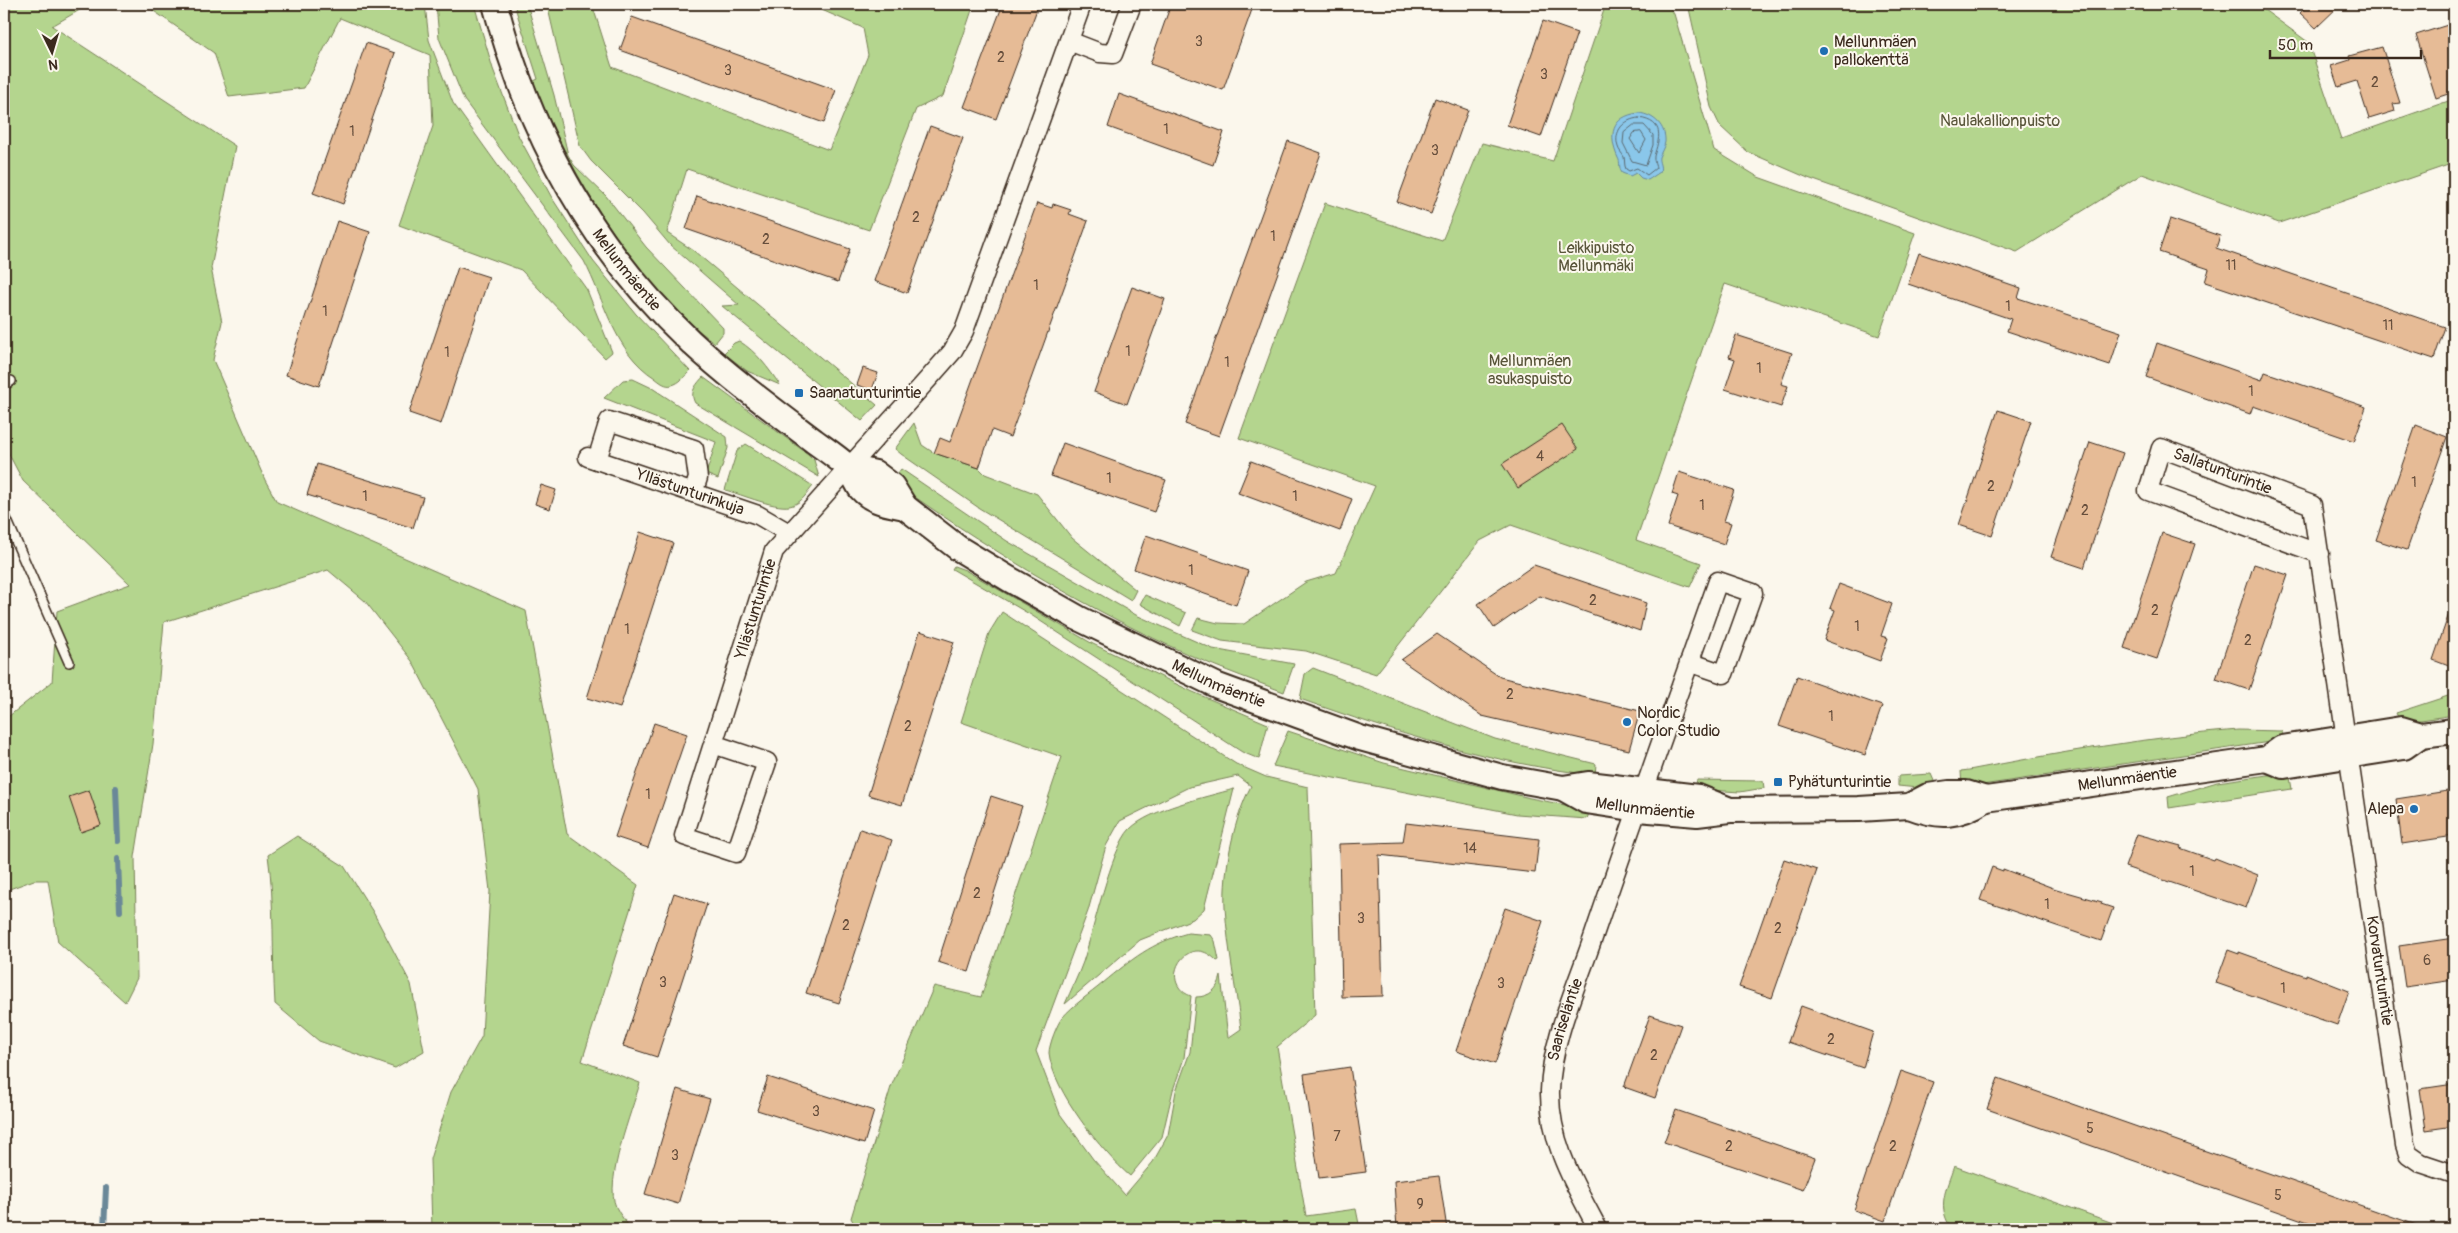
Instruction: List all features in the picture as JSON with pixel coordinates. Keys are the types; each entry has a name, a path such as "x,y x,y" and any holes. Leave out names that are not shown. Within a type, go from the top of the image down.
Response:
{"main road":[{"name":"Mellunmäentie","path":"495,4 521,90 567,188 620,263 646,296 690,341 733,379 848,467 862,489 879,502 905,507 958,548 1009,579 1078,618 1218,686 1360,738 1502,777 1563,788 1586,801 1641,801 1698,797 1730,810 1859,809 1909,806 1930,814 1951,814 1966,811 1986,799 2267,759 2282,748 2347,747 2401,729 2421,735 2454,731"}],"street":[{"path":"848,467 952,352 964,331 1082,4"},
{"path":"1069,41 1100,53 1114,54 1132,4"},
{"name":"Yllästunturinkuja","path":"693,493 698,478 694,449 610,421 593,459 693,493 758,514 789,533"},
{"name":"Sallatunturintie","path":"2320,554 2148,491 2161,448 2312,505 2320,554 2347,747"},
{"name":"Yllästunturintie","path":"713,744 767,762 736,852 684,836 713,744 774,551 830,491 848,467"},
{"path":"1641,801 1689,662 1718,581 1753,593 1724,674 1689,662"},
{"name":"Korvatunturintie","path":"2347,747 2405,1144 2408,1154 2421,1163 2454,1174"},
{"name":"Saariseläntie","path":"1598,1229 1566,1168 1556,1143 1551,1108 1551,1073 1562,1030 1641,801"}],"lane":[{"path":"4,514 70,662"}],"green space":[{"path":"4,4 90,4 52,26 235,146 211,268 222,322 213,360 265,480 277,502 526,611 567,834 638,885 582,1061 640,1083 620,1146 613,1195 616,1207 632,1229 432,1229 430,1159 451,1092 482,1036 490,891 478,789 412,661 365,601 328,570 164,622 153,744 135,857 137,978 125,1002 58,942 48,880 34,880 4,891 4,720 52,682 57,611 130,584 23,481 4,445"},
{"path":"119,4 425,4 429,40 453,103 587,290 612,352 605,358 521,270 399,225 433,126 430,55 340,18 304,88 229,97 214,53 151,9"},
{"path":"436,4 474,4 493,69 519,137 552,198 593,261 636,314 690,371 677,383 665,385 641,367 630,354 612,325 584,261 464,100 439,38"},
{"path":"514,4 527,4 554,95 568,155 574,165 606,196 646,247 723,328 723,333 715,343 676,308 635,262 617,238 571,163 532,82 538,79"},
{"path":"547,4 592,4 612,67 829,150 868,55 863,28 808,4 974,4 943,96 916,109 869,230 687,169 667,233 694,251 877,405 862,421 722,306 739,305 670,245 643,213 591,161 580,146"},
{"name":"Mellunmäen asukaspuisto","path":"1606,4 1667,4 1674,14 1714,150 1758,177 1915,233 1879,336 1725,284 1636,540 1701,563 1690,587 1511,525 1480,541 1376,674 1306,651 1222,641 1192,630 1198,618 1218,623 1244,624 1306,582 1336,573 1375,486 1239,438 1325,203 1442,241 1482,143 1553,161"},
{"name":"Naulakallionpuisto","path":"1688,4 2256,4 2308,42 2341,139 2454,99 2454,163 2279,223 2142,174 2017,252 1808,178 1748,152 1720,126 1711,107"},
{"path":"739,341 757,355 780,385 747,371 724,353 734,343"},
{"path":"703,377 808,454 814,460 819,477 695,403 693,392"},
{"path":"633,379 652,388 727,437 728,448 718,479 706,474 716,442 604,398 623,380"},
{"path":"914,423 922,445 934,453 979,468 985,474 1037,494 1072,538 1136,590 1131,600 979,508 901,454 895,449"},
{"path":"746,444 813,486 799,502 787,506 770,504 725,490 737,451"},
{"path":"901,469 1007,541 1136,615 1213,649 1294,664 1284,692 1227,671 1186,653 1099,611 1063,591 959,527 892,481"},
{"path":"954,566 965,570 1093,644 1193,692 1268,724 1259,759 1242,752 1031,615 952,569"},
{"path":"1145,595 1186,613 1180,626 1140,604"},
{"path":"1002,612 1236,764 1266,777 1308,787 1315,1015 1277,1047 1306,1216 1356,1209 1360,1229 857,1229 851,1218 891,1087 934,986 981,997 1062,757 961,722 989,633","holes":["1238,776 1251,786 1239,813 1231,845 1225,893 1228,939 1241,1029 1228,1038 1221,976 1218,985 1213,991 1205,996 1196,997 1190,1052 1176,1091 1168,1135 1153,1162 1125,1195 1093,1159 1060,1114 1036,1051 1088,911 1106,846 1120,821 1189,787"]},
{"path":"1313,668 1495,739 1596,764 1595,775 1520,763 1446,746 1372,724 1300,699 1305,674"},
{"path":"2454,694 2454,715 2401,723 2396,713"},
{"path":"2238,730 2282,731 2283,740 1962,788 1961,771 2103,746"},
{"path":"1288,731 1384,763 1530,798 1590,810 1587,819 1517,814 1273,766"},
{"path":"2289,772 2292,789 2169,808 2168,797 2217,782"},
{"path":"1931,774 1938,790 1898,786 1898,776"},
{"path":"1697,780 1763,781 1764,788 1740,792 1694,789"},
{"path":"1234,789 1204,909 1193,919 1140,940 1065,1004 1083,962 1109,872 1123,839 1130,829 1151,815 1164,810"},
{"path":"297,836 344,866 373,912 411,984 424,1051 395,1068 319,1041 275,1004 272,892 268,855"},
{"path":"1188,933 1211,935 1215,941 1219,960 1217,961 1206,953 1195,951 1186,955 1176,971 1176,981 1181,989 1191,996 1184,1058 1173,1090 1162,1137 1130,1176 1093,1137 1069,1102 1052,1068 1049,1053 1050,1045 1060,1021 1076,1004 1142,953 1163,942"},
{"path":"1954,1166 2127,1228 1952,1229 1947,1221 1943,1206"}],"water":[{"path":"1639,113 1650,116 1658,122 1665,136 1665,144 1659,157 1660,172 1648,180 1641,178 1636,173 1630,176 1622,173 1613,142 1614,128 1617,123 1622,118"}],"building":[{"path":"1003,4 1039,4 996,119 964,107"},
{"path":"1171,4 1254,4 1223,90 1150,64"},
{"path":"2309,4 2341,4 2316,28 2300,13"},
{"path":"632,17 836,90 824,123 620,50"},
{"path":"1543,21 1577,33 1541,137 1507,125"},
{"path":"2454,23 2454,92 2436,98 2416,35"},
{"path":"366,43 395,53 343,204 313,193"},
{"path":"2382,47 2400,103 2393,104 2395,111 2369,119 2357,81 2338,87 2331,66 2350,60 2349,56"},
{"path":"1119,94 1224,132 1213,165 1108,127"},
{"path":"1435,98 1468,110 1431,214 1397,202"},
{"path":"930,126 963,138 907,293 874,281"},
{"path":"1288,141 1321,153 1219,436 1185,424"},
{"path":"697,196 850,249 838,282 686,229"},
{"path":"1037,203 1052,208 1053,204 1071,210 1069,214 1088,221 1010,437 992,430 979,468 934,453 940,438 950,442"},
{"path":"2170,219 2220,236 2216,248 2445,327 2434,359 2205,282 2209,269 2159,252"},
{"path":"337,221 370,232 319,386 286,375"},
{"path":"1919,253 2021,288 2018,298 2121,332 2110,365 2007,331 2011,319 1908,284"},
{"path":"458,267 489,277 441,424 409,413"},
{"path":"1132,287 1165,299 1127,404 1094,392"},
{"path":"1736,335 1792,353 1781,384 1788,386 1781,407 1725,389 1735,359 1729,357"},
{"path":"2157,343 2262,380 2265,372 2366,407 2354,441 2253,406 2250,414 2146,377"},
{"path":"863,368 878,373 872,390 857,385"},
{"path":"1998,410 2031,421 1992,536 1959,525"},
{"path":"1562,425 1578,449 1518,488 1502,464"},
{"path":"2416,425 2447,437 2407,550 2376,540"},
{"path":"2090,442 2123,453 2084,568 2051,557"},
{"path":"1063,443 1166,480 1154,512 1051,476"},
{"path":"1251,461 1352,499 1340,531 1238,493"},
{"path":"317,464 423,497 413,528 307,495"},
{"path":"1679,472 1734,490 1724,521 1731,523 1724,544 1668,526 1678,496 1672,494"},
{"path":"541,485 556,490 550,509 535,504"},
{"path":"640,532 673,543 620,708 587,698"},
{"path":"2162,533 2195,544 2157,659 2124,648"},
{"path":"1146,535 1248,571 1236,605 1134,569"},
{"path":"2254,564 2288,575 2249,690 2216,679"},
{"path":"1534,565 1646,603 1640,631 1540,596 1494,628 1478,604"},
{"path":"1839,584 1892,604 1881,636 1888,638 1880,661 1824,640 1835,610 1830,608"},
{"path":"2452,605 2454,606 2454,668 2433,660"},
{"path":"920,631 954,642 902,805 868,795"},
{"path":"1437,634 1500,677 1640,711 1629,750 1482,716 1401,660"},
{"path":"1797,676 1882,706 1865,755 1779,726"},
{"path":"654,723 687,734 648,848 615,837"},
{"path":"89,790 101,825 81,832 69,797"},
{"path":"2454,790 2454,836 2402,844 2396,799"},
{"path":"991,796 1022,806 969,972 938,962"},
{"path":"1406,823 1539,839 1535,873 1379,855 1383,996 1342,997 1339,844 1403,842"},
{"path":"860,829 892,840 839,1003 806,993"},
{"path":"2137,834 2181,846 2180,848 2214,860 2215,858 2258,875 2246,908 2125,867"},
{"path":"1784,859 1817,870 1772,998 1739,987"},
{"path":"1992,867 2003,871 2003,869 2053,888 2102,902 2101,904 2113,908 2101,941 1980,900"},
{"path":"674,893 707,904 657,1057 623,1046"},
{"path":"1505,908 1543,921 1495,1064 1456,1051"},
{"path":"2454,938 2454,980 2405,987 2399,946"},
{"path":"2228,950 2239,954 2239,952 2306,976 2306,974 2349,991 2337,1025 2216,983"},
{"path":"1801,1006 1873,1032 1863,1068 1788,1042"},
{"path":"1650,1015 1681,1025 1655,1098 1624,1087"},
{"path":"1350,1067 1366,1172 1319,1178 1304,1074"},
{"path":"1901,1071 1933,1082 1885,1221 1854,1210"},
{"path":"768,1077 874,1111 864,1144 757,1110"},
{"path":"1998,1078 2422,1227 2421,1229 2328,1229 1987,1109"},
{"path":"2454,1084 2454,1126 2426,1130 2420,1089"},
{"path":"677,1089 710,1099 678,1204 645,1194"},
{"path":"1676,1110 1815,1158 1803,1190 1664,1142"},
{"path":"1439,1176 1447,1229 1397,1229 1394,1181"}],"waterway":[{"path":"116,788 118,841"},
{"path":"118,859 120,911"},
{"path":"104,1229 106,1188"}],"place":[{"name":"Mellunmäen pallokenttä","path":"1824,51"},
{"name":"Saanatunturintie","path":"799,393"},
{"name":"Nordic Color Studio","path":"1627,722"},
{"name":"Pyhätunturintie","path":"1778,782"},
{"name":"Alepa","path":"2414,809"}],"park label":[{"name":"Leikkipuisto Mellunmäki","path":"1596,257"}]}
